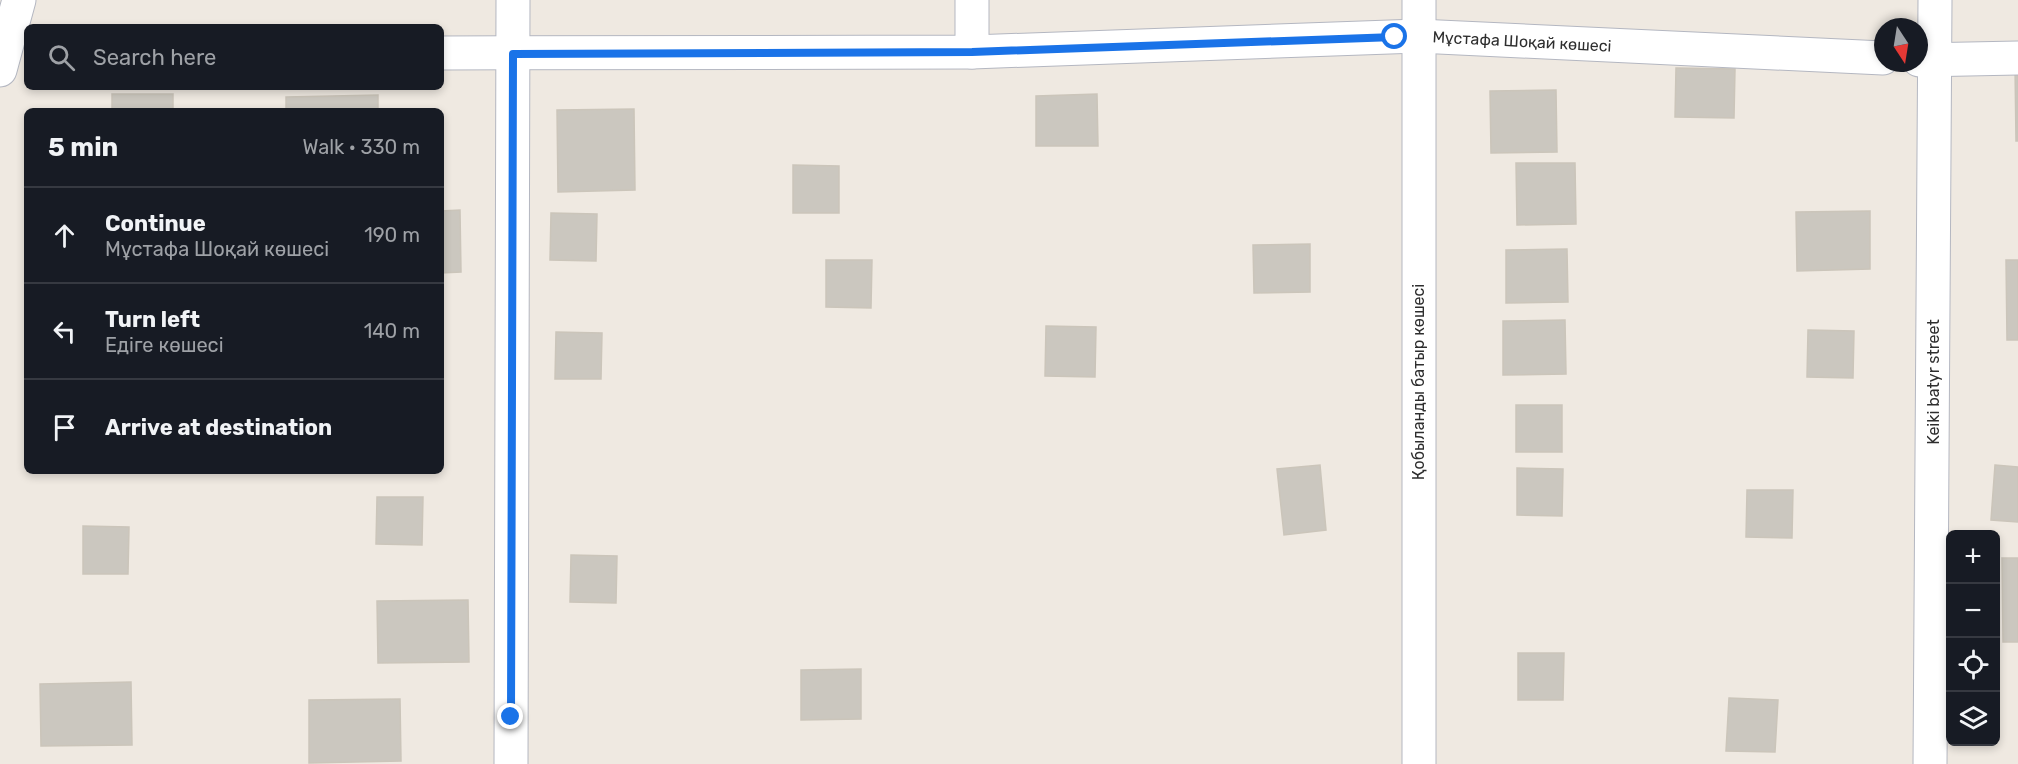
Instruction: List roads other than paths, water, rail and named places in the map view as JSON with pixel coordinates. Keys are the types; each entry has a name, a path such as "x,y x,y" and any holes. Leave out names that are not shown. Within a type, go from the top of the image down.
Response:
{"street":[{"path":"11,55 19,0"},
{"path":"511,764 513,0"},
{"path":"972,0 972,52"},
{"name":"Қобыланды батыр көшесі","path":"1419,0 1419,764"},
{"name":"Keiki batyr street","path":"1928,52 1935,0"},
{"name":"Мұстафа Шоқай көшесі","path":"444,53 972,52 1418,36 1874,58"},
{"path":"1928,60 2018,58"},
{"name":"Keiki batyr street","path":"1927,72 1929,764"}]}
